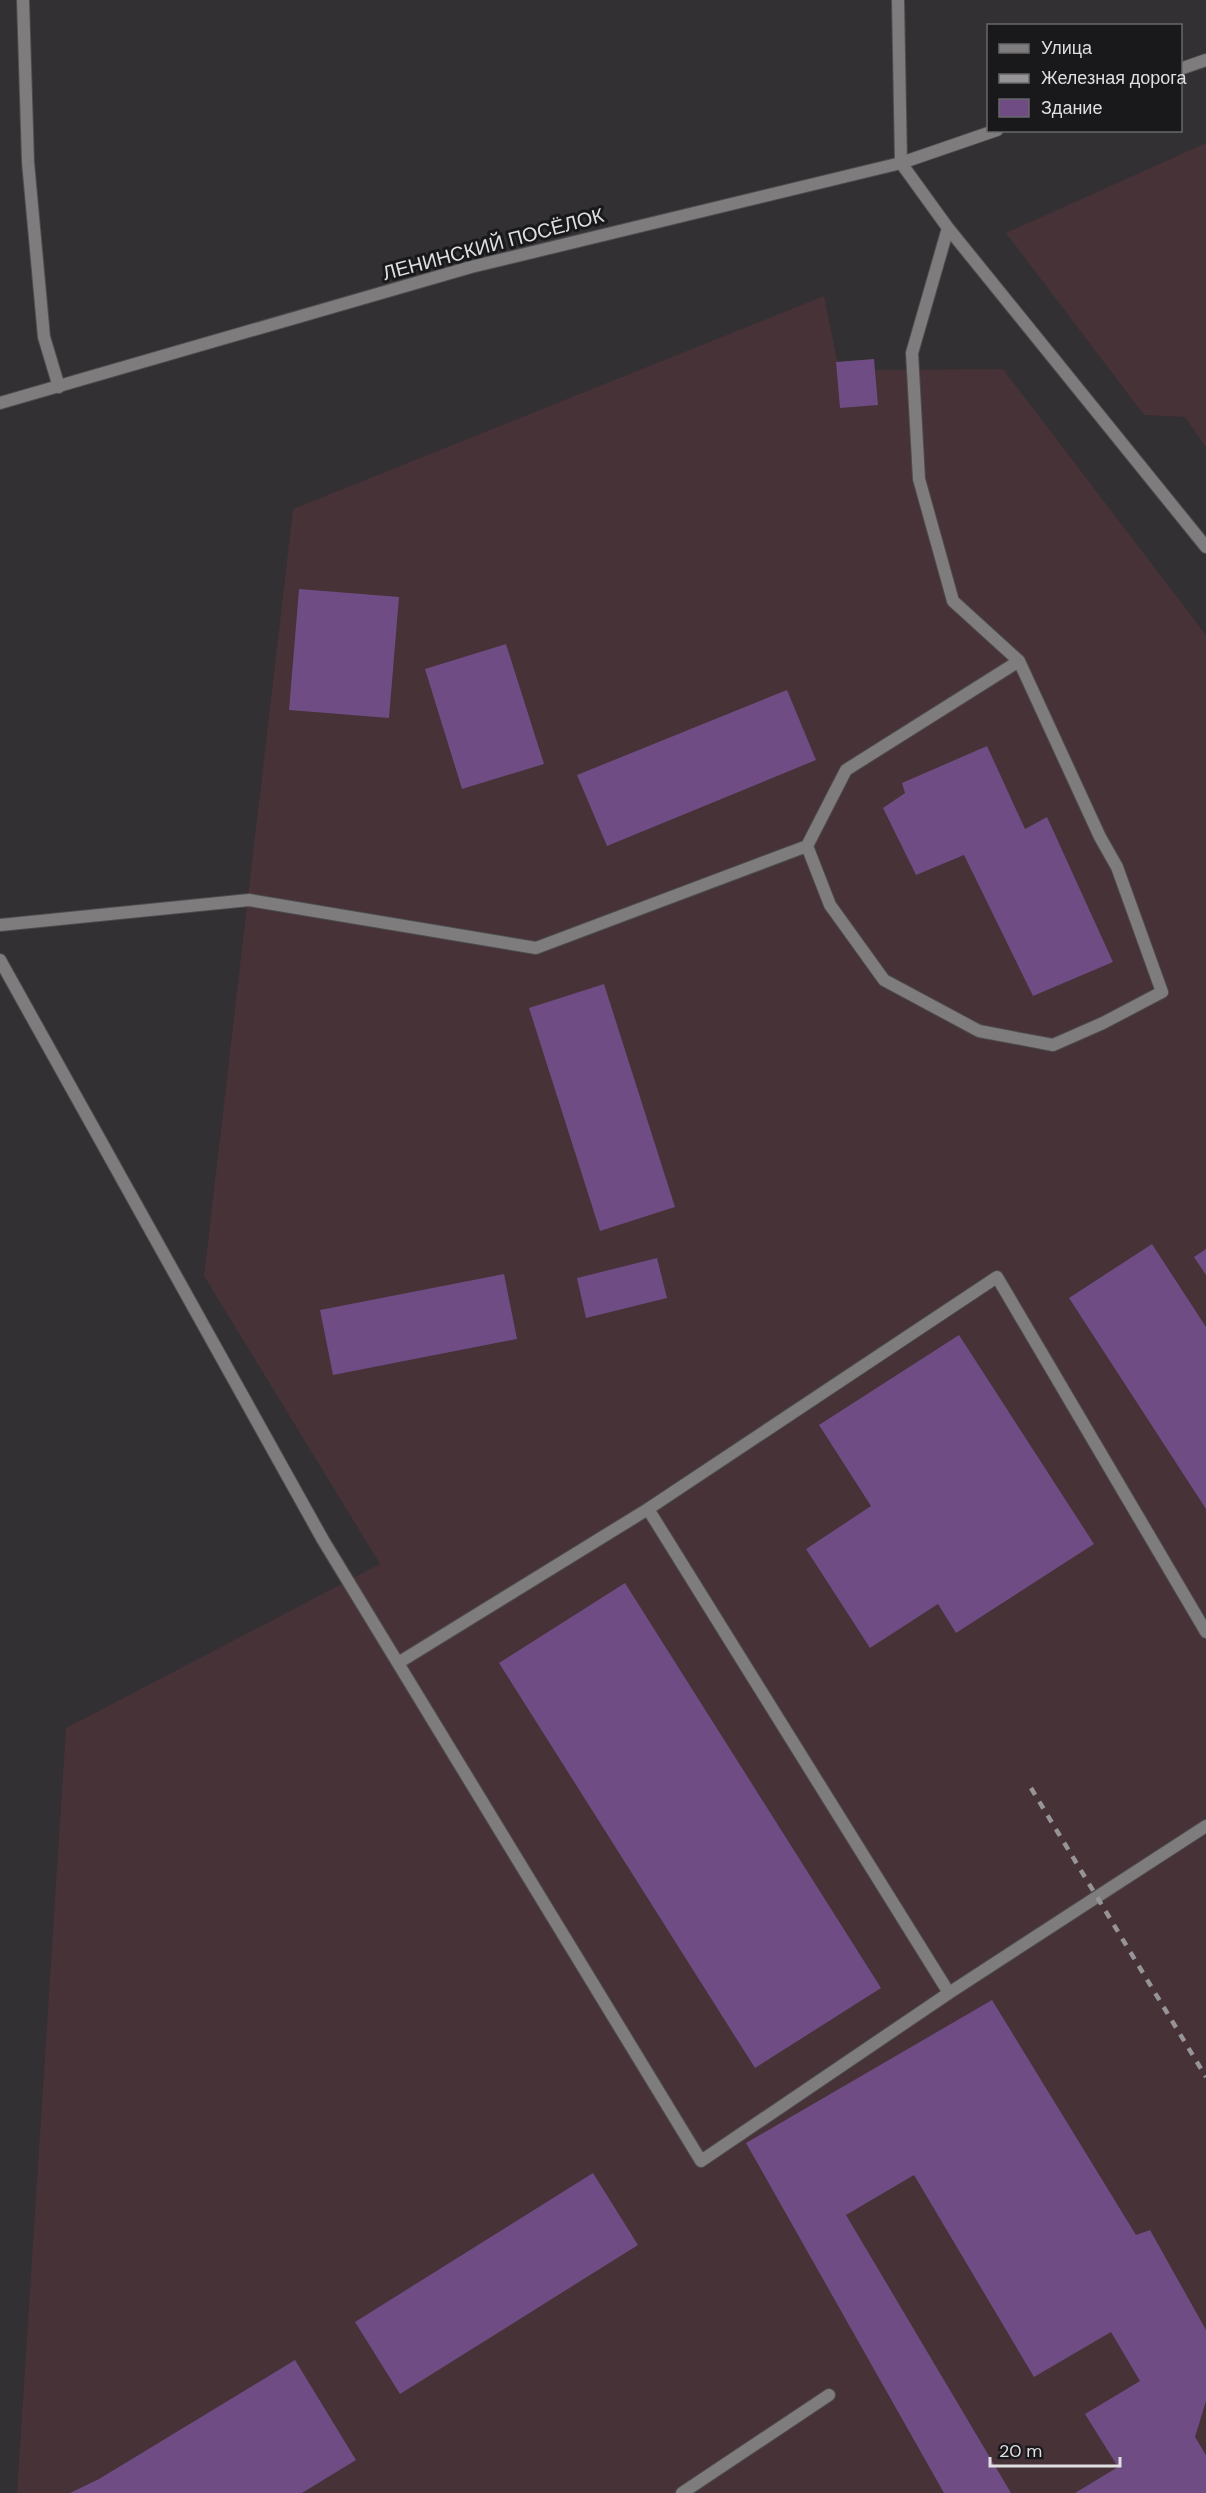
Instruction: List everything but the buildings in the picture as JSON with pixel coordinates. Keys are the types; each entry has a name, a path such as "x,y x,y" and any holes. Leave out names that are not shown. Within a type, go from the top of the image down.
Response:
{"street":[{"path":"22,0 28,162 44,337 59,387"},
{"path":"898,0 901,163 948,228 1206,547"},
{"path":"1182,68 1206,60"},
{"name":"ЛЕНИНСКИЙ ПОСЁЛОК","path":"0,403 471,267 901,163 991,132"},
{"path":"807,846 830,905 884,980 979,1031 1053,1045 1103,1023 1162,992 1117,867 1100,837 1019,661 953,600 919,478 912,353 948,228"},
{"path":"0,925 249,900 536,948 807,846 846,770 1019,661"},
{"path":"0,960 323,1540 701,2161 949,1993 1206,1826"},
{"path":"398,1663 648,1509 997,1277 1206,1632"},
{"path":"648,1509 949,1993"},
{"path":"682,2493 829,2395"}],"shaded area":[{"path":"1206,143 1206,447 1185,417 1144,415 1006,233"},
{"path":"824,296 839,370 1003,369 1206,635 1206,2493 17,2493 66,1728 380,1564 204,1276 293,509"}],"railway":[{"path":"1031,1788 1206,2077"}]}
